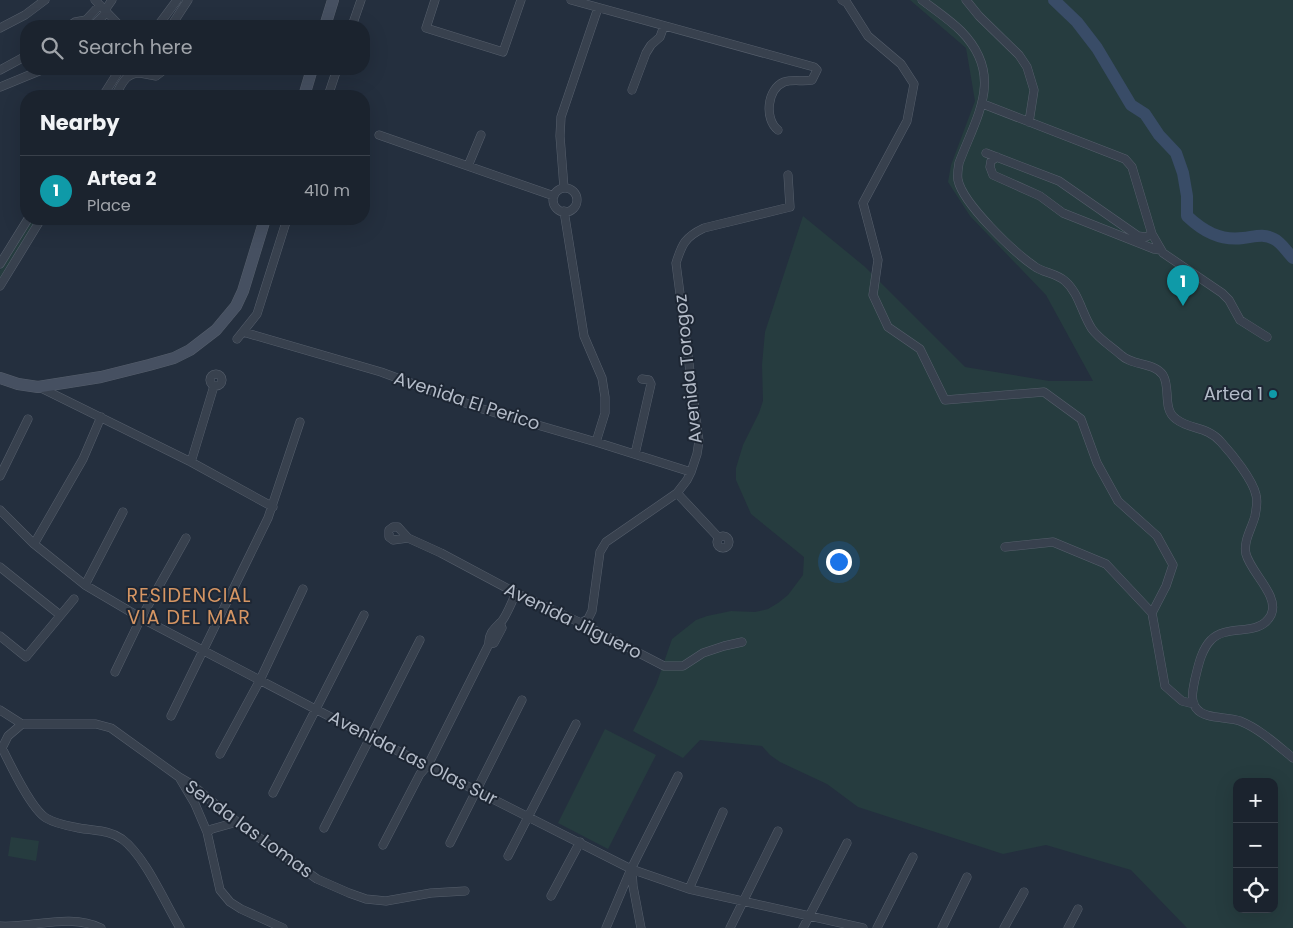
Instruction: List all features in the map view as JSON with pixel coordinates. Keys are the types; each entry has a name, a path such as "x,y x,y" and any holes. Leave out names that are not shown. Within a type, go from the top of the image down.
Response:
{"street":[{"path":"0,28 26,15 45,0"},
{"path":"86,20 112,0"},
{"path":"162,20 177,0"},
{"path":"175,20 188,0"},
{"path":"327,20 333,0"},
{"path":"354,20 361,0"},
{"path":"435,0 426,28 503,52 522,0"},
{"path":"571,0 814,67 817,70 812,80 784,82 774,91 770,103 770,118 772,125 778,130"},
{"path":"842,0 847,3 868,36 901,64 914,84 907,121 863,203 878,260 873,295 888,326 920,348 945,400 1044,392 1081,419 1097,463 1118,502 1157,536 1173,564 1166,586 1152,613"},
{"path":"922,0 961,31 976,50 984,68 986,78 985,92 959,163 958,172 958,182 978,214 997,234 1036,268 1065,281 1073,290 1093,330 1124,358 1159,371 1165,380 1167,401 1171,414 1176,420 1206,430 1218,438 1250,482 1256,494 1257,503 1248,534 1246,554 1274,603 1273,612 1268,620 1258,627 1225,632 1209,642 1198,664 1192,698 1196,709 1207,716 1228,718 1242,722 1264,735 1293,758"},
{"path":"966,0 979,16 1019,55 1027,66 1034,90 1029,122"},
{"path":"95,20 102,7"},
{"path":"102,7 114,20"},
{"path":"564,188 560,136 561,117 598,8"},
{"path":"632,90 646,53 651,45 660,37 664,26"},
{"path":"0,70 20,59"},
{"path":"0,87 29,75"},
{"path":"107,90 116,75"},
{"path":"119,90 130,75"},
{"path":"306,90 310,75"},
{"path":"330,90 336,75"},
{"path":"982,104 1125,158 1132,167 1152,234 1161,250 1166,256 1222,294 1228,300 1240,320 1267,337"},
{"path":"468,166 481,135"},
{"path":"379,136 554,196"},
{"path":"986,152 1060,181 1138,236 1146,237 1152,234"},
{"path":"997,157 991,162 990,167 993,175 1040,196 1063,213 1154,249 1161,250"},
{"name":"Avenida Torogoz","path":"581,623 588,619 592,611 600,552 606,542 678,493 691,472 697,454 699,441 676,263 682,244 693,234 704,228 790,207 788,176"},
{"path":"564,188 574,192 576,200 571,209 564,211 555,206 554,196 557,191 564,188"},
{"path":"564,211 584,336 602,378 605,397 604,412 596,442"},
{"path":"0,264 24,225"},
{"path":"0,286 37,225"},
{"path":"38,387 101,376 166,360 190,350 206,339 225,321 239,299 263,225"},
{"path":"237,339 257,314 285,225"},
{"name":"Avenida El Perico","path":"243,332 381,372 478,408 691,472"},
{"path":"0,378 18,384 38,387 191,462 273,507"},
{"path":"635,454 651,384 649,380 642,379"},
{"path":"191,462 214,386"},
{"path":"34,544 83,459 101,417"},
{"path":"0,476 28,419"},
{"path":"171,716 273,507 300,422"},
{"path":"678,493 719,538"},
{"name":"Avenida Las Olas Sur","path":"0,510 34,544 85,585 141,618 317,710 631,868 689,889 863,928"},
{"path":"85,585 123,512"},
{"path":"115,672 141,618 186,538"},
{"name":"Avenida Jilguero","path":"408,538 664,666 683,666 703,653 742,642"},
{"path":"1005,547 1053,542 1106,564 1152,613 1165,686 1182,701 1194,704"},
{"path":"0,566 60,615"},
{"path":"220,754 260,680 303,589"},
{"path":"383,845 420,774 428,765 489,644 494,643 498,636 502,628 500,623 516,593"},
{"path":"0,636 26,657 74,598"},
{"path":"273,793 364,615"},
{"path":"324,828 420,640"},
{"path":"450,843 522,700"},
{"path":"0,710 22,724 1,745 14,772 36,808 44,817 68,826 109,832 123,840 134,850 180,928"},
{"name":"Senda las Lomas","path":"22,724 96,724 111,728 191,784 237,822 317,879 366,899 386,901 431,893 465,890"},
{"path":"508,856 576,724"},
{"path":"606,928 631,868 678,776"},
{"path":"179,777 195,804 207,832 220,890 230,902 240,909 284,928"},
{"path":"689,889 722,812"},
{"path":"207,832 237,822"},
{"path":"730,928 778,831"},
{"path":"551,896 580,842"},
{"path":"804,928 847,843"},
{"path":"876,928 913,856"},
{"path":"631,868 641,928"},
{"path":"942,928 967,877"},
{"path":"1004,928 1024,892"},
{"path":"1068,928 1078,909"},
{"path":"0,926 17,928 60,921 76,922 101,928"}],"green space":[{"path":"910,0 1293,0 1293,928 1187,928 1131,870 1046,845 1003,854 858,807 827,784 780,762 762,746 700,740 683,758 633,731 656,685 672,639 696,620 707,616 731,611 755,612 768,609 788,595 803,575 804,557 751,514 736,480 736,468 743,445 763,401 762,365 765,332 803,216 864,266 965,367 1049,381 1093,381 1046,295 970,216 948,182 951,165 975,101 966,48"},
{"path":"27,225 33,225 0,279 0,270"},
{"path":"605,729 656,755 608,849 558,823"},
{"path":"11,837 39,841 36,861 8,856"}],"waterway":[{"path":"1054,0 1077,22 1097,48 1131,105 1145,114 1159,135 1176,153 1183,173 1187,196 1187,216 1199,226 1219,236 1235,239 1258,236 1270,237 1277,240 1293,258"}],"place":[{"name":"Artea 2","path":"1183,306"},
{"name":"Artea 1","path":"1273,394"}],"district":[{"name":"RESIDENCIAL VIA DEL MAR","path":"189,606"}]}
